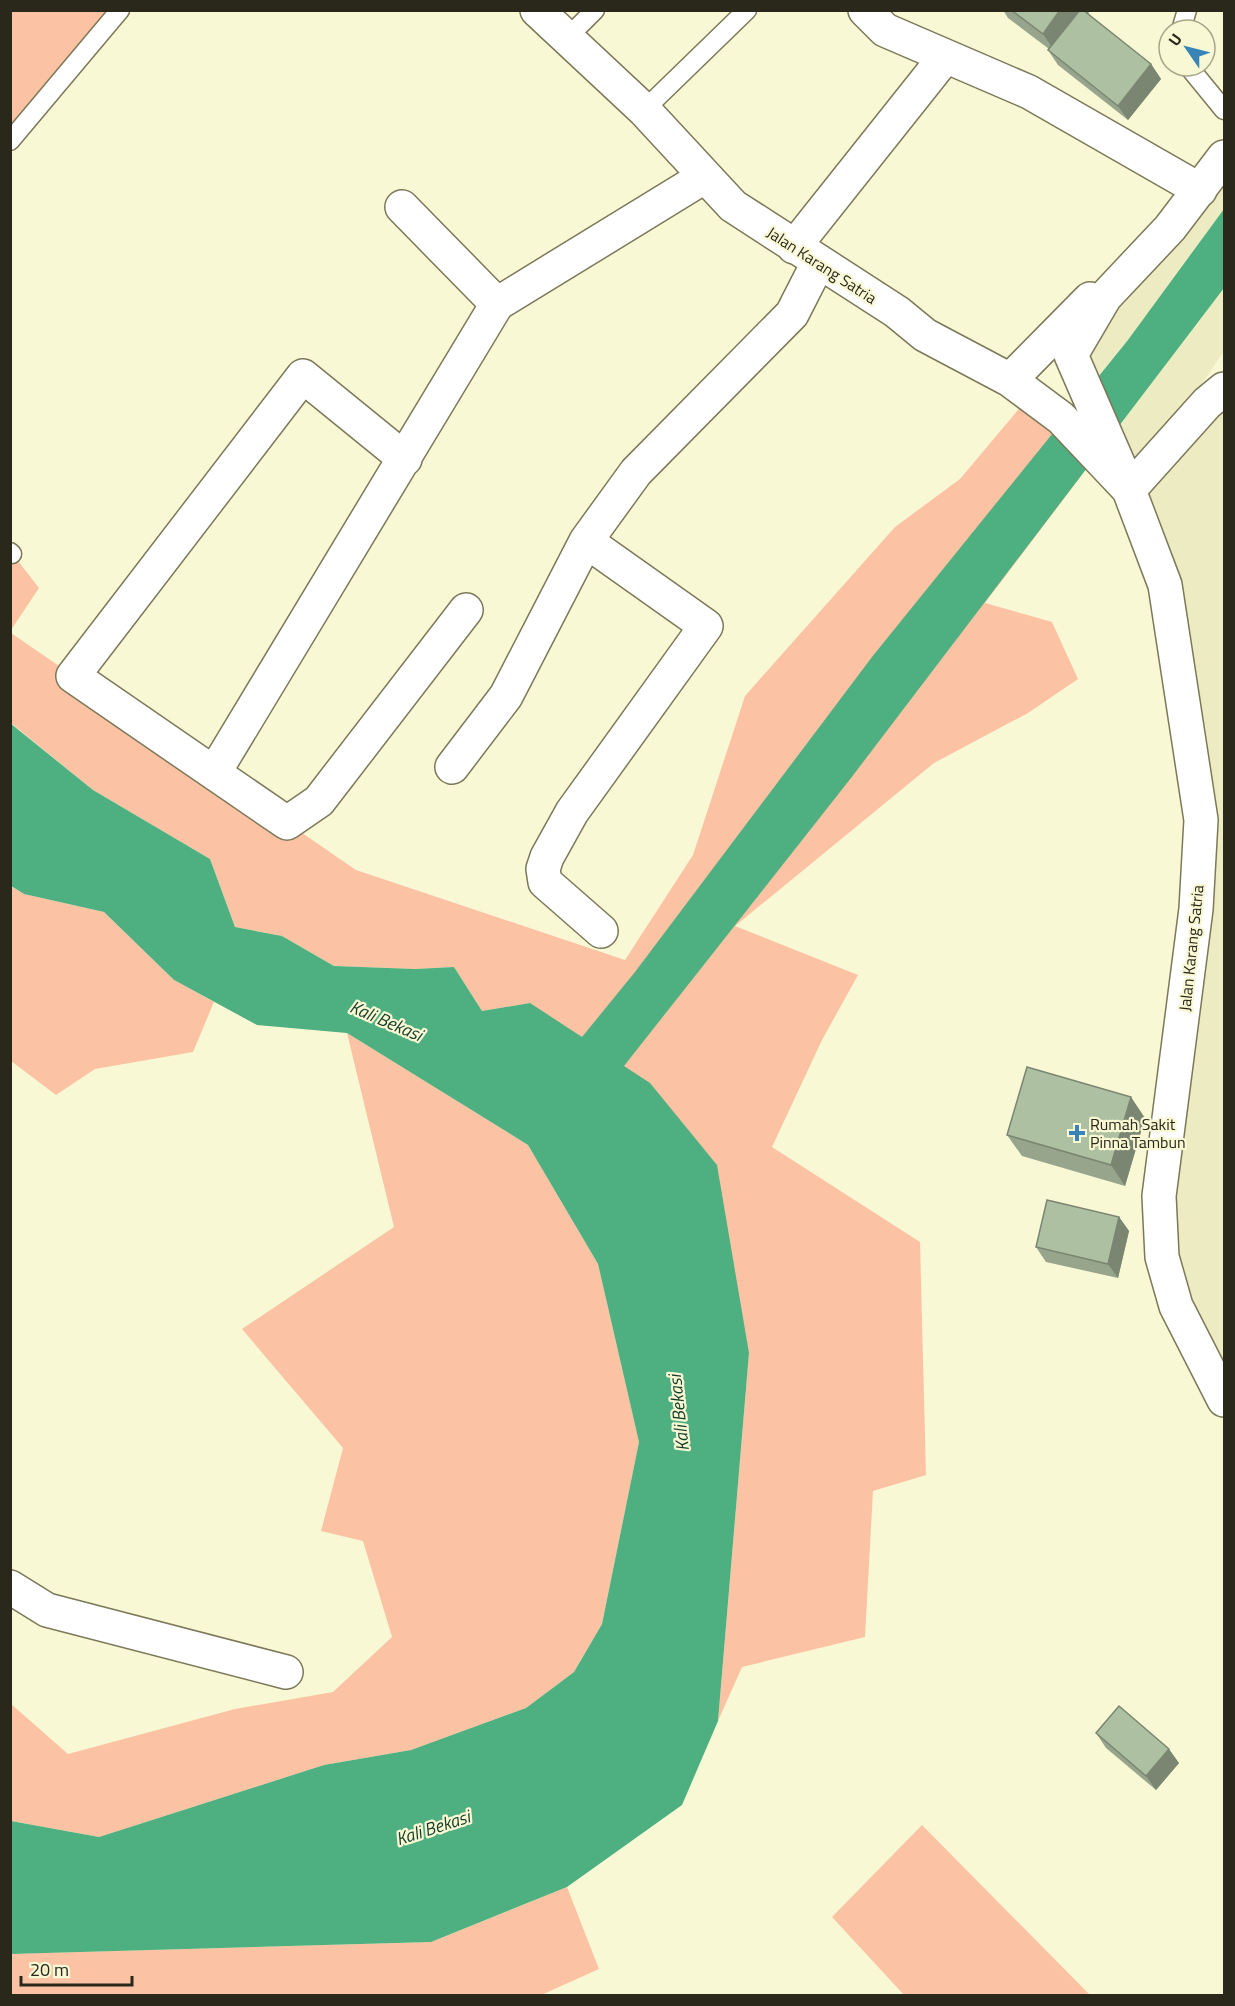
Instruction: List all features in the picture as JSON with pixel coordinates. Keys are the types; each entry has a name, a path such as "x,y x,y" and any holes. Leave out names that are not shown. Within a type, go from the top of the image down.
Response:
{"street":[{"name":"Jalan Karang Satria","path":"537,10 644,110 733,206 897,312 926,335 1010,380 1061,418 1130,490 1165,585 1201,820 1196,909 1159,1196 1162,1257 1176,1306 1224,1400"},
{"path":"865,10 885,30 1029,92 1200,190"},
{"path":"452,767 506,696 586,541 636,472 792,314 806,255 945,57"},
{"path":"1224,157 1170,228 1105,297 1071,355 1130,490 1207,403 1224,389"},
{"path":"214,773 497,304 705,177"},
{"path":"1010,380 1200,190"},
{"path":"402,207 497,304"},
{"path":"405,459 303,376 73,676 287,823 319,801 466,610"},
{"path":"586,541 706,626 572,812 547,857 543,869 545,882 601,931"},
{"path":"10,1587 47,1610 286,1672"}],"lane":[{"path":"10,141 120,10"},
{"path":"568,37 595,10"},
{"path":"644,110 747,10"},
{"path":"1198,78 1224,110"}],"shaded area":[{"path":"11,11 120,11 11,141"},
{"path":"1224,157 1224,351 1133,485 1224,389 1224,1400 1162,1257 1196,909 1179,663 1071,355"},
{"path":"1023,404 1060,439 1084,472 985,603 1052,622 1078,679 1028,713 934,763 735,926 858,975 822,1040 772,1147 920,1242 926,1475 873,1491 865,1637 742,1667 718,1721 749,1353 530,1003 482,1011 454,967 415,969 334,966 282,936 235,927 210,859 93,790 11,723 11,633 356,870 625,960 693,855 745,696 895,527 960,479"},
{"path":"11,552 39,588 11,630"},
{"path":"10,886 24,894 104,912 174,980 214,1002 193,1052 95,1069 56,1095 11,1061"},
{"path":"347,1033 528,1145 598,1264 639,1442 602,1624 574,1672 526,1708 411,1750 324,1765 99,1837 11,1821 10,1703 68,1754 235,1709 333,1692 392,1637 363,1541 321,1531 343,1448 242,1329 394,1227"},
{"path":"922,1825 1090,1995 904,1995 832,1917"},
{"path":"567,1887 599,1969 539,1996 11,1996 10,1954 431,1942"}],"water":[{"name":"Kali Bekasi","path":"1224,209 1224,288 851,778 624,1066 650,1083 717,1165 749,1353 718,1721 682,1805 567,1887 431,1942 11,1954 11,1821 99,1837 324,1765 411,1750 526,1708 574,1672 602,1624 639,1442 598,1264 528,1145 347,1033 257,1025 174,980 104,912 24,894 11,886 10,723 93,790 210,859 235,927 282,936 334,966 415,969 454,967 482,1011 530,1003 582,1037 635,972 872,657 1128,340"}],"building":[{"path":"1011,10 1060,10 1043,34"},
{"path":"1080,10 1083,10 1151,64 1118,106 1048,50"},
{"path":"1027,1067 1131,1097 1111,1165 1007,1135"},
{"path":"1047,1200 1119,1217 1108,1264 1036,1247"},
{"path":"1119,1706 1169,1749 1146,1776 1096,1733"}],"place":[{"name":"Rumah Sakit Pinna Tambun","path":"1077,1133"}]}
